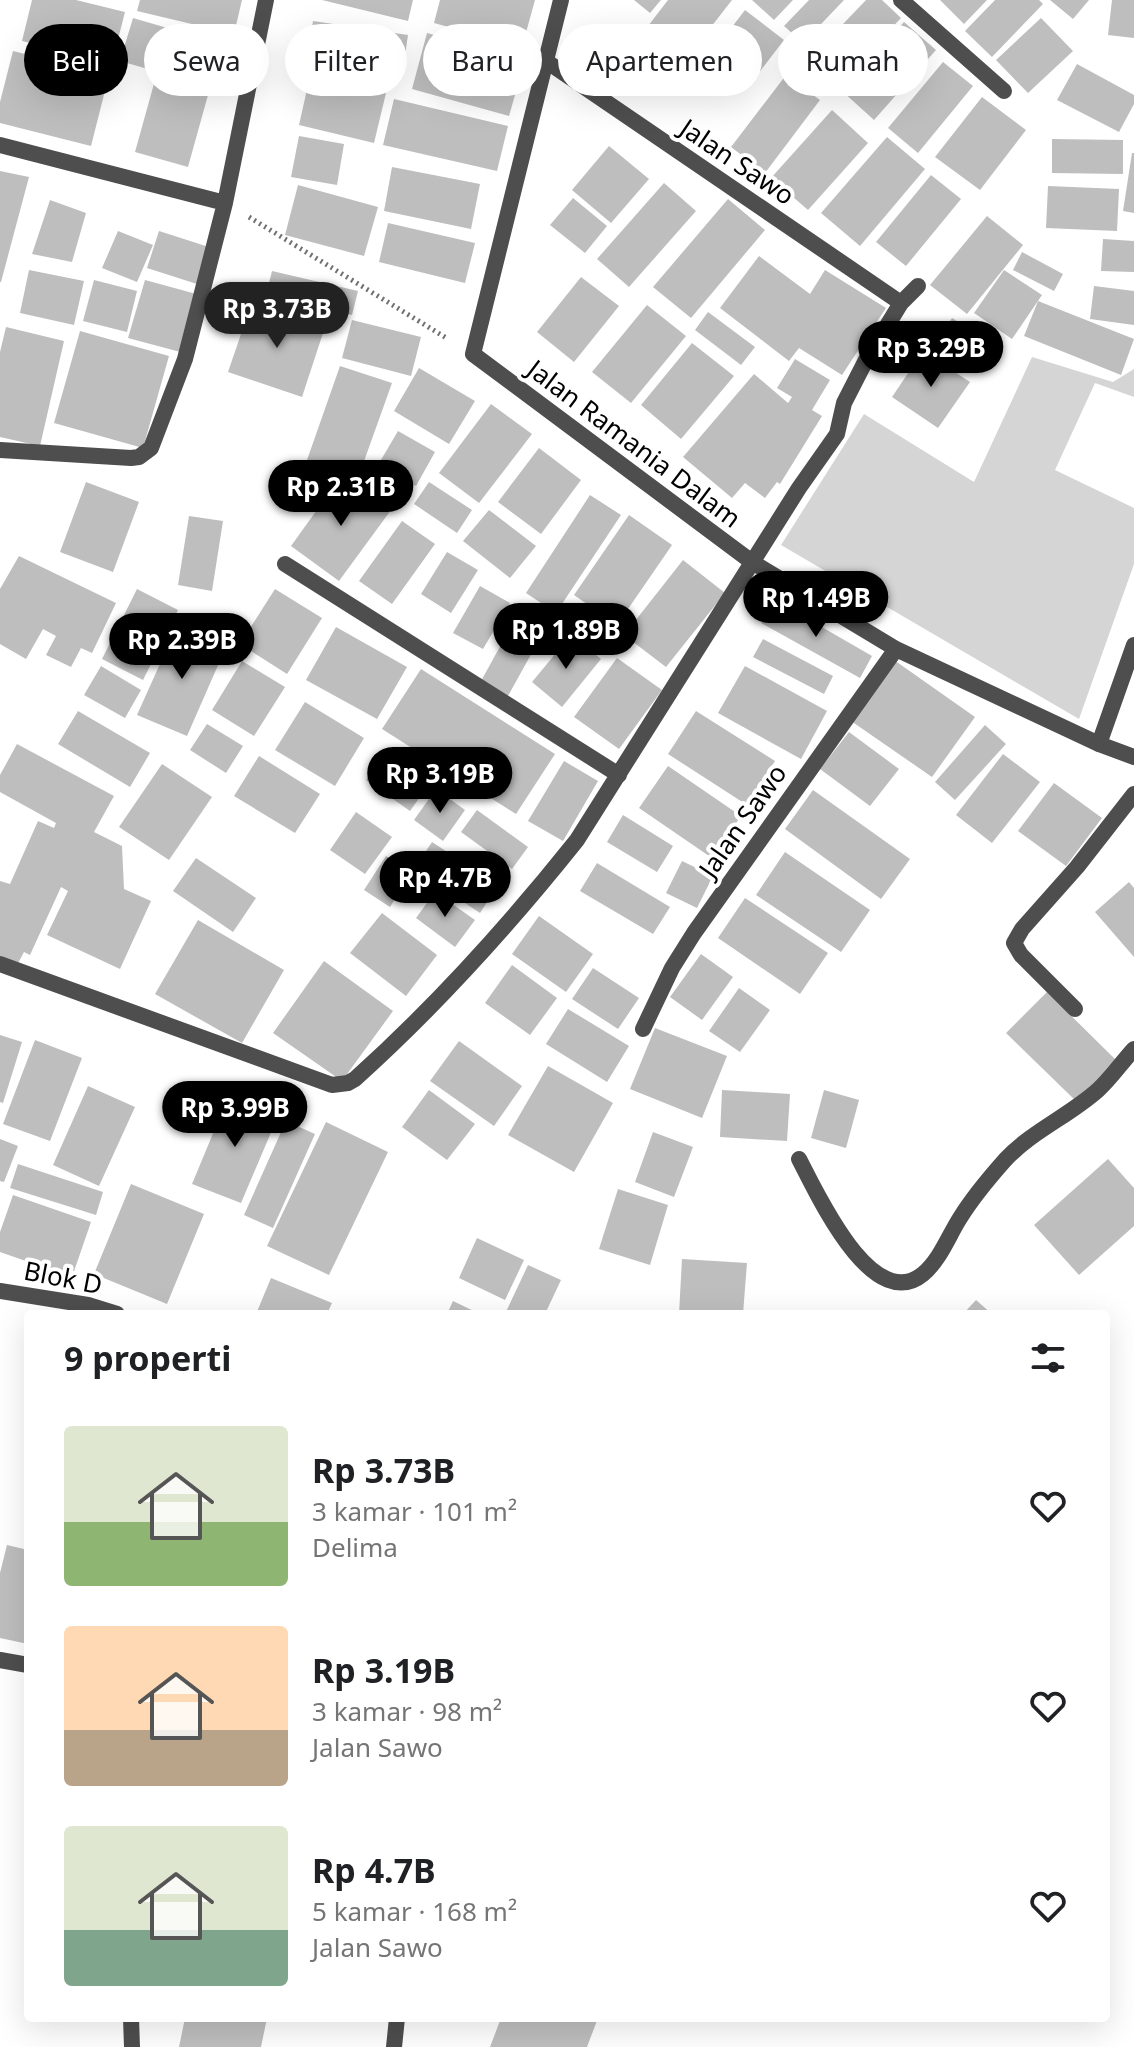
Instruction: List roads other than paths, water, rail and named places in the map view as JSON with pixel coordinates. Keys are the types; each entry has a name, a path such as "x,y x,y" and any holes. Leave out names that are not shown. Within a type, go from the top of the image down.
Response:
{"street":[{"path":"0,450 139,457 151,448 185,359 225,203 266,0"},
{"path":"546,61 561,0"},
{"path":"901,0 1004,91"},
{"name":"Jalan Sawo","path":"546,61 901,303"},
{"name":"Jalan Ramania Dalam","path":"546,61 473,354 752,562 896,649 1099,744 1134,757"},
{"path":"0,145 225,203"},
{"path":"0,964 332,1085 348,1083 402,1037 538,889 577,840 752,562 837,434 844,403 866,360 901,303 918,286"},
{"path":"285,564 619,775"},
{"path":"1099,744 1134,645"},
{"name":"Jalan Sawo","path":"643,1029 672,968 694,933 896,649"},
{"path":"1075,1009 1021,955 1014,943 1022,929 1077,867 1134,794"},
{"path":"799,1159 837,1230 868,1267 896,1281 910,1280 921,1276 930,1267 984,1184 1008,1157 1098,1090 1134,1049"},
{"name":"Blok D","path":"0,1291 104,1310"},
{"path":"0,1660 24,1664"},
{"path":"131,2022 132,2047"},
{"path":"394,2047 397,2022"}]}
